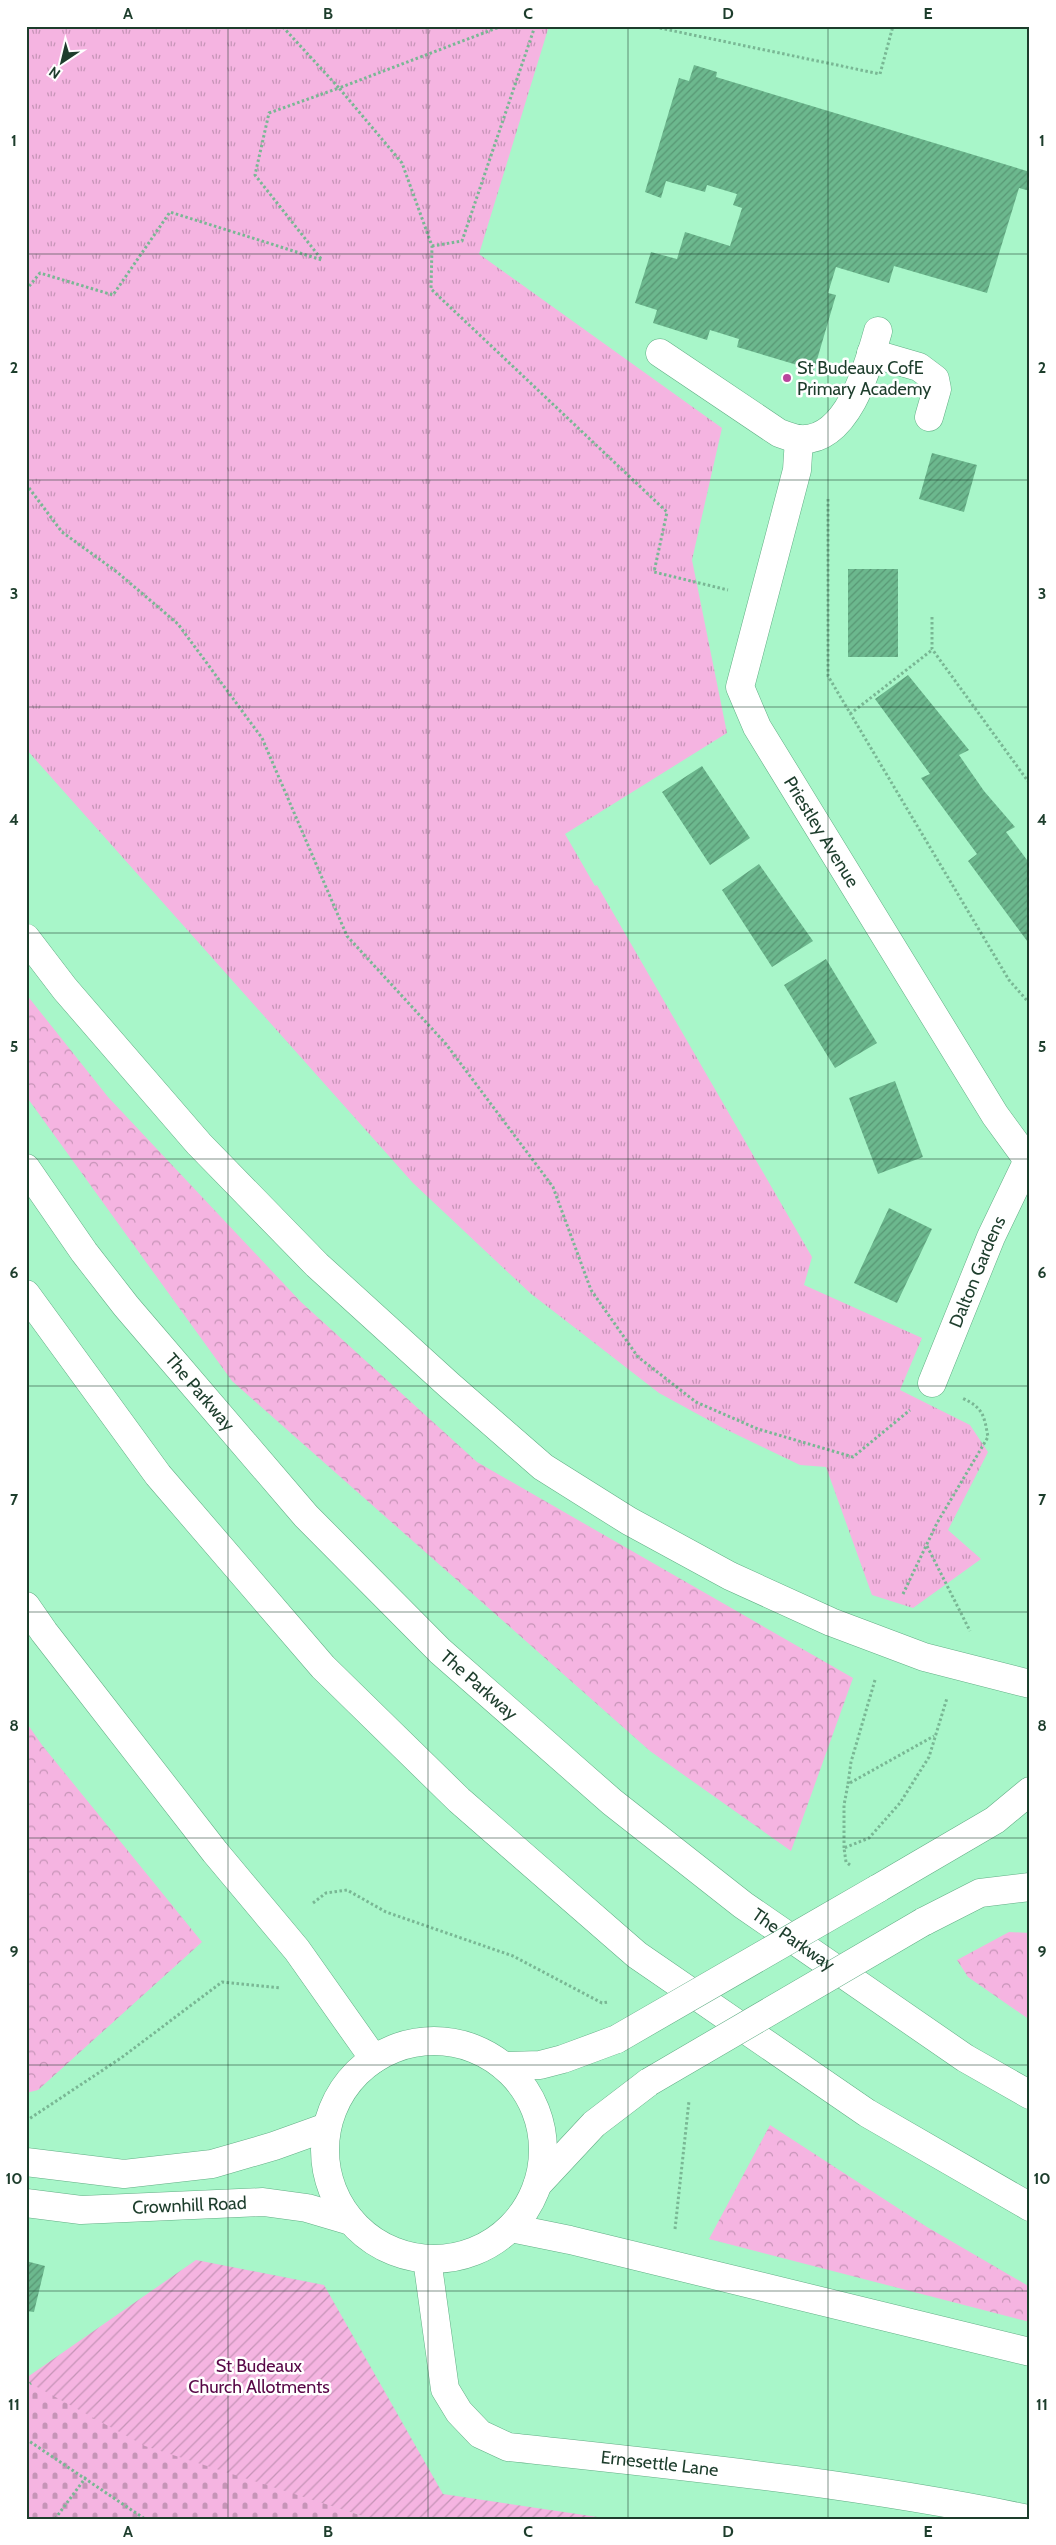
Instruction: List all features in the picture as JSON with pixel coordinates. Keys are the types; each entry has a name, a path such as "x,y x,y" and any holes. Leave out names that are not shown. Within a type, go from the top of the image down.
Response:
{"main road":[{"path":"660,353 779,433 799,439 822,434 842,416 861,386 875,342 919,367 935,379 936,389 929,417"},
{"name":"Priestley Avenue","path":"799,439 797,470 740,687 756,727 995,1116 1028,1162"},
{"path":"26,938 65,989 206,1151 318,1265 449,1385 544,1467 629,1521 730,1576 831,1622 924,1657 1030,1684"},
{"name":"Dalton Gardens","path":"932,1383 991,1237 1028,1162"},
{"name":"The Parkway","path":"26,1168 84,1252 126,1306 306,1516 440,1651 612,1802 744,1905 965,2058 1030,2094"},
{"path":"26,1294 158,1475 323,1667 459,1800 637,1955 867,2113 1030,2207"},
{"path":"26,1606 44,1632 215,1852 297,1950 374,2058"},
{"path":"504,2066 540,2065 616,2039 995,1820 1030,1791"},
{"path":"538,2184 594,2124 649,2082 923,1922 980,1893 1030,1887"},
{"path":"440,2041 474,2048 504,2066 526,2090 539,2120 544,2152 538,2184 528,2207 511,2228 486,2246 458,2257 427,2258 399,2253 373,2240 351,2221 334,2192 326,2160 327,2127 337,2100 347,2084 374,2058 405,2044 440,2041"},
{"name":"Crownhill Road","path":"26,2162 124,2174 212,2164 274,2146 327,2127"},
{"name":"Crownhill Road","path":"26,2203 81,2210 262,2202 307,2208 351,2221"},
{"path":"511,2228 671,2264 1030,2352"},
{"name":"Ernesettle Lane","path":"427,2258 445,2389 459,2412 480,2434 508,2447 744,2473 981,2509 1028,2519"}],"path":[{"path":"282,26 339,88 402,163 432,246 431,289 667,512 654,572 748,595 761,602"},
{"path":"26,290 40,273 113,295 170,212 322,260 255,174 269,113 502,26"},
{"path":"432,246 462,241 535,26"},
{"path":"650,26 880,74 893,26"},
{"path":"797,470 828,478 828,676 1009,980 1030,1004"},
{"path":"26,484 62,532 116,572 178,624 262,738 347,936 446,1044 553,1187 591,1290 638,1357 696,1402 758,1429 853,1457 922,1401 932,1383 972,1403 983,1413 988,1438 926,1545 903,1594"},
{"path":"932,617 932,650 1030,784"},
{"path":"850,714 932,650"},
{"path":"926,1545 965,1618"},
{"path":"844,1848 870,1838 900,1803 929,1758 958,1666"},
{"path":"875,1680 851,1762 844,1805 844,1848 846,1862 878,1889"},
{"path":"848,1784 935,1736"},
{"path":"313,1904 326,1893 347,1890 386,1912 513,1956 602,2003 616,1999"},
{"path":"26,2122 121,2058 222,1982 328,1993"},
{"path":"671,2264 694,2055"},
{"path":"26,2387 31,2383"},
{"path":"26,2439 86,2477 145,2519"},
{"path":"55,2519 86,2477"}],"green space":[{"path":"26,26 549,26 479,254 722,428 692,560 727,733 565,834 595,886 597,885 812,1257 804,1285 922,1338 900,1390 970,1425 988,1452 948,1530 981,1559 913,1608 872,1595 826,1467 800,1465 723,1428 659,1393 530,1293 413,1183 26,749"},
{"path":"26,994 108,1097 301,1302 477,1462 853,1678 791,1851 650,1751 232,1381 26,1096"},
{"path":"26,1722 42,1745 202,1942 38,2090 26,2093"},
{"path":"1009,1932 1030,1933 1030,2020 968,1977 957,1960"},
{"path":"770,2125 927,2227 1030,2287 1030,2322 709,2239"},
{"name":"St Budeaux Church Allotments","path":"196,2260 324,2285 443,2494 611,2519 372,2519 145,2446 26,2381 26,2378"},
{"path":"26,2381 291,2492 372,2519 26,2519"}],"building":[{"path":"694,65 717,72 716,77 1030,172 1030,191 1019,188 987,293 894,266 889,283 836,267 828,293 836,295 814,370 737,347 739,339 710,330 707,340 653,323 657,310 635,303 651,252 677,259 685,232 730,246 742,208 733,205 737,194 707,185 705,192 666,181 661,198 645,192 679,78 689,81"},
{"path":"932,453 977,465 964,512 919,499"},
{"path":"848,569 898,569 898,657 848,657"},
{"path":"908,675 969,750 959,755 984,791 1015,827 1006,832 1030,864 1030,945 968,861 977,854 921,778 930,774 875,699"},
{"path":"702,766 750,838 710,865 662,792"},
{"path":"759,864 813,941 772,967 722,890"},
{"path":"826,959 877,1043 835,1068 784,985"},
{"path":"895,1081 923,1157 878,1174 849,1098"},
{"path":"889,1208 932,1229 897,1303 854,1283"},
{"path":"26,2261 45,2266 34,2312 26,2311"}],"place":[{"name":"St Budeaux CofE Primary Academy","path":"787,378"}]}
